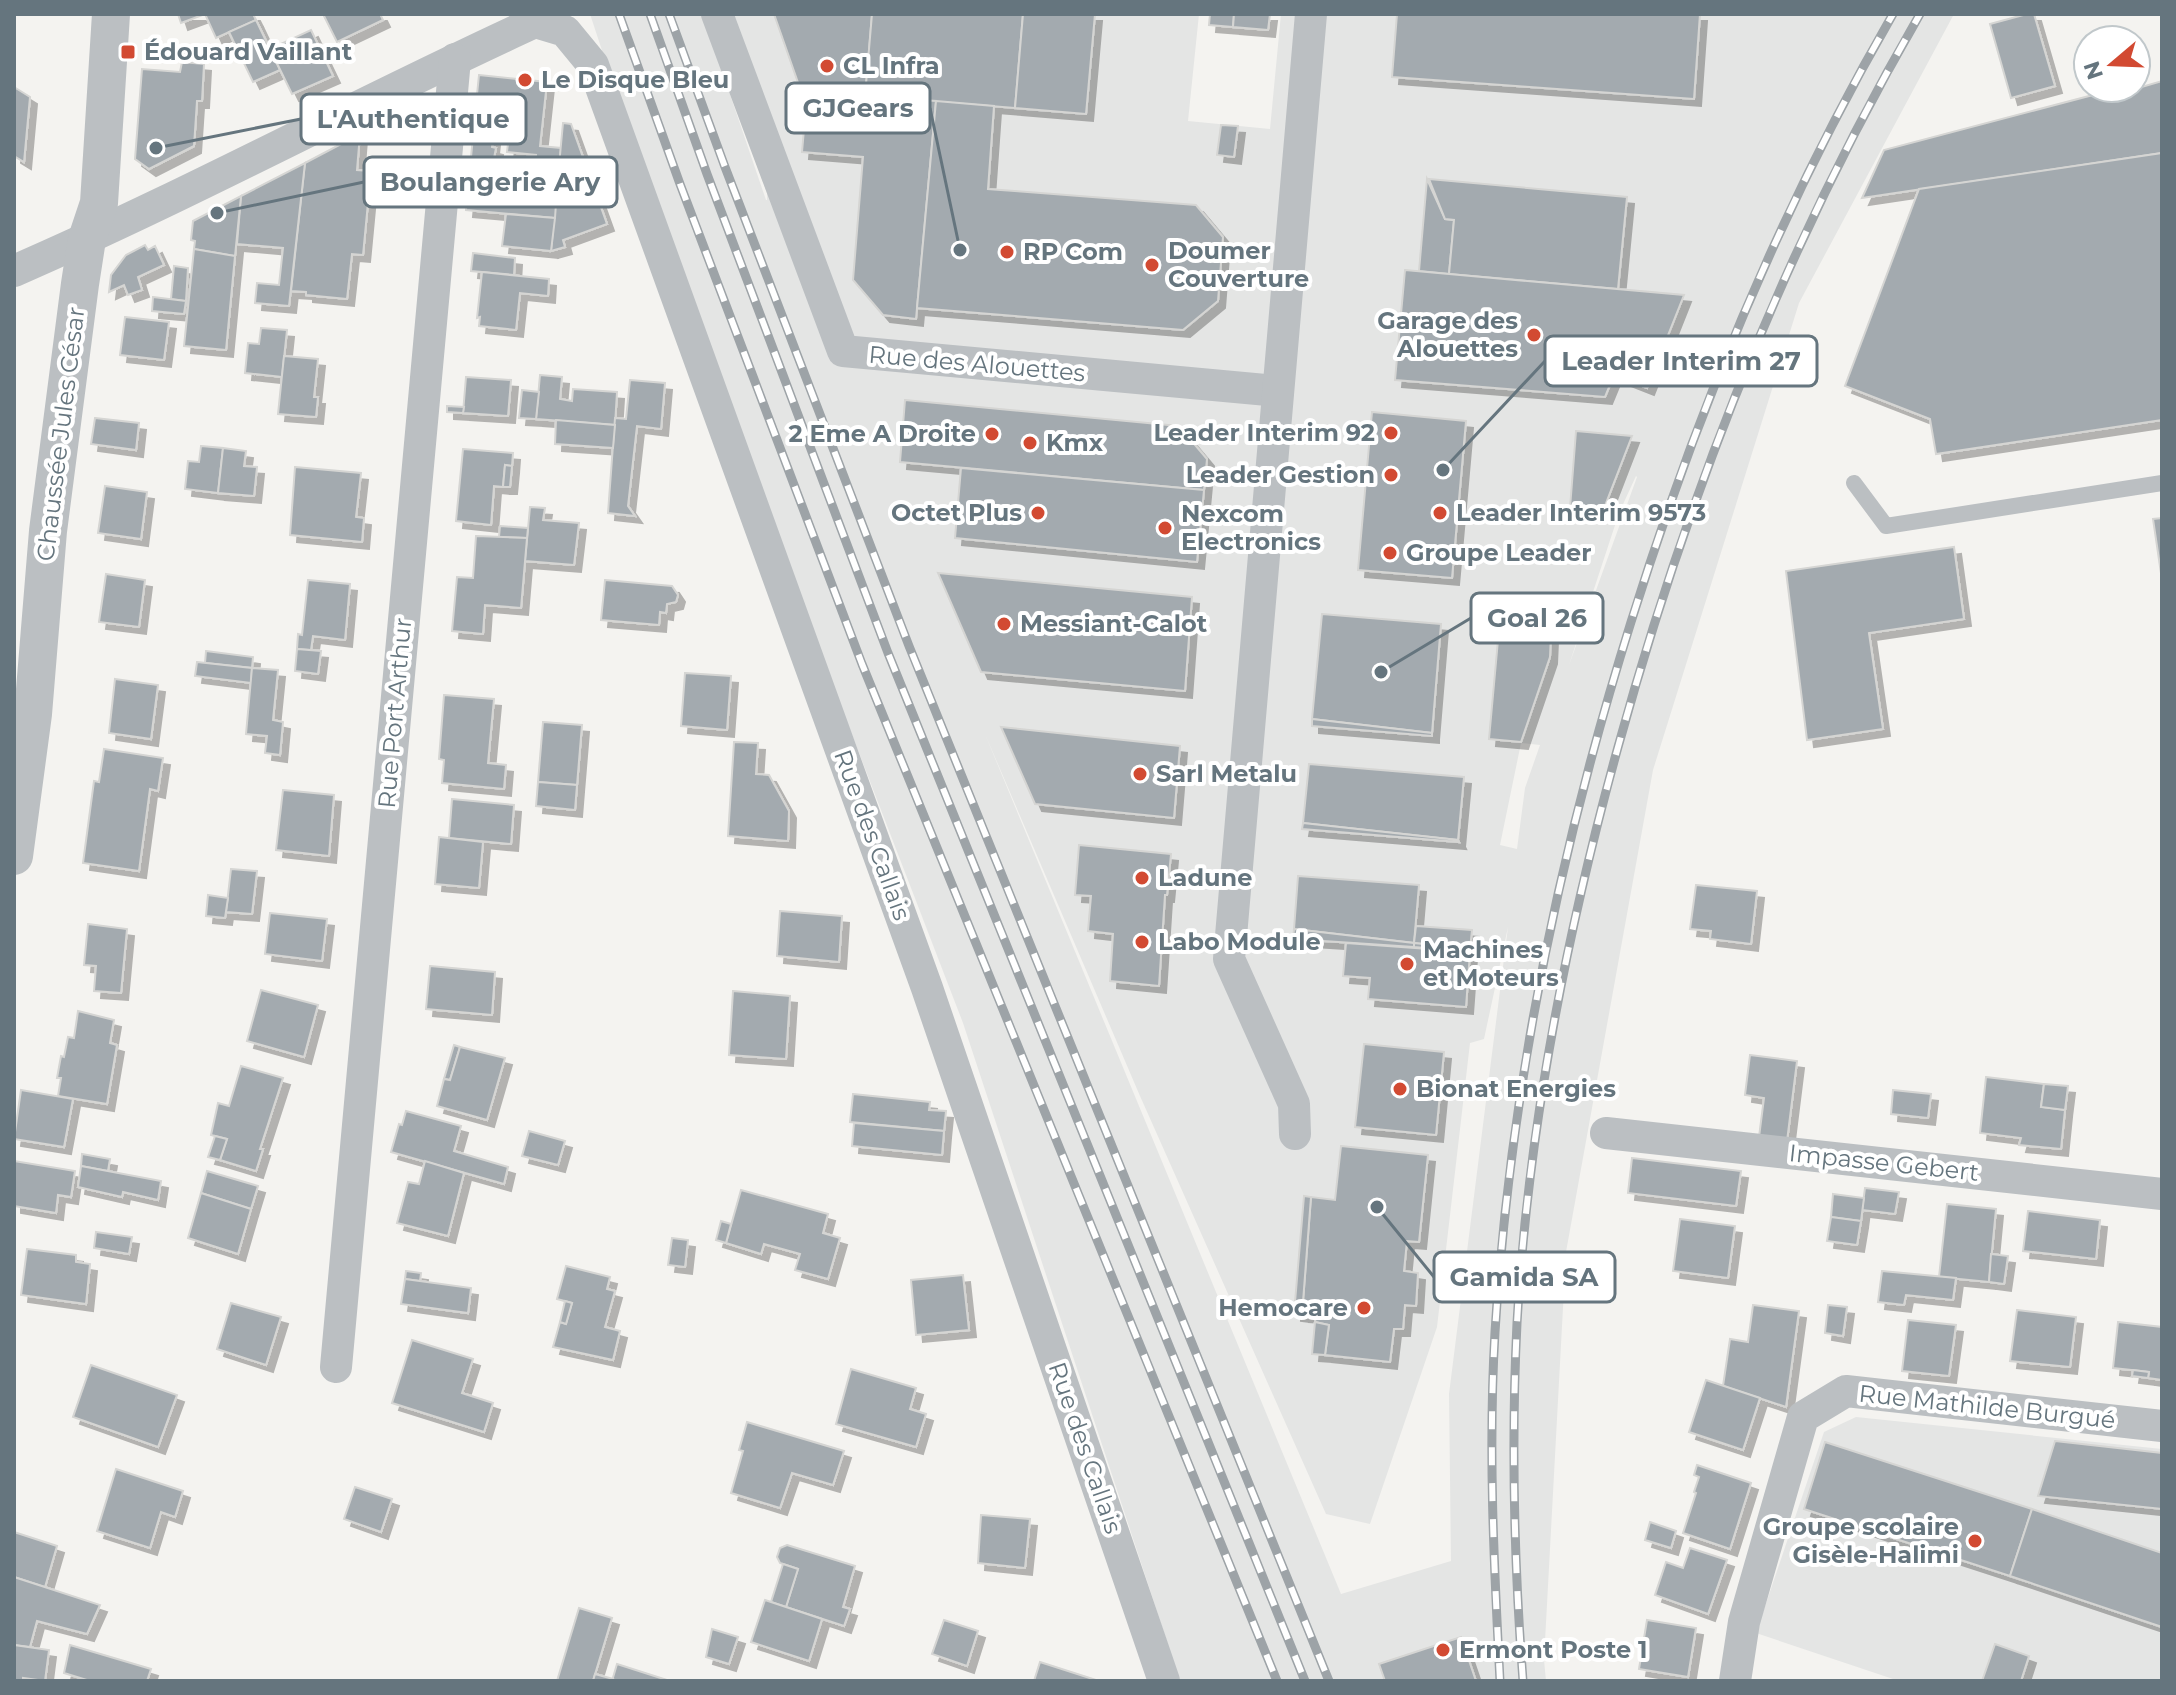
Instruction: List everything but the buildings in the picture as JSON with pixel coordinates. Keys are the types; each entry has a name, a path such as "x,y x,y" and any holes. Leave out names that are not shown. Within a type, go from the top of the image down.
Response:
{"street":[{"name":"Chaussée Jules César","path":"14,856 23,712 87,239 99,203 111,14"},
{"name":"Rue des Alouettes","path":"717,14 843,351 1278,391"},
{"path":"1295,1134 1294,1104 1229,959 1311,14"},
{"name":"Rue des Callais","path":"455,59 535,22 565,31 593,65 927,988 1164,1681"},
{"path":"14,271 87,239 455,59"},
{"name":"Rue Port Arthur","path":"336,1367 455,59"},
{"name":"Impasse Gebert","path":"1606,1133 2162,1194"},
{"name":"Rue Mathilde Burgué","path":"1735,1681 1744,1622 1803,1417 1846,1391 2162,1426"}],"lane":[{"path":"1854,483 1886,526 2162,483"}],"shaded area":[{"path":"590,14 1199,14 1188,121 1270,129 1281,14 1954,14 1799,303 1653,770 1566,1252 1544,1660 1546,1681 1180,1681 963,1023 682,293","holes":["706,24 767,193 766,200","1636,476 1569,665 1619,513","985,734 1140,1096 1326,1514 1370,1524 1437,1327 1470,1043 1484,1039 1508,927 1449,1394 1451,1561 1341,1594","1521,743 1540,745 1525,788 1517,849 1500,845"]},
{"name":"Groupe scolaire Gisèle-Halimi","path":"1856,1417 2162,1449 2162,1681 1899,1681 1756,1633 1824,1432"}],"railway":[{"path":"619,14 862,664 1277,1681"},
{"path":"650,14 707,174 888,653 1305,1681"},
{"path":"669,14 909,646 1329,1681"},
{"path":"1500,1681 1492,1463 1495,1332 1512,1152 1560,884 1605,709 1684,465 1745,311 1779,235 1893,14"},
{"path":"1523,1681 1517,1592 1514,1458 1515,1368 1522,1250 1552,1032 1582,889 1646,651 1709,463 1745,371 1826,190 1920,14"}],"place":[{"name":"Édouard Vaillant","path":"128,52"},
{"name":"CL Infra","path":"827,66"},
{"name":"Le Disque Bleu","path":"525,80"},
{"name":"L'Authentique","path":"156,148"},
{"name":"Boulangerie Ary","path":"217,213"},
{"name":"GJGears","path":"960,250"},
{"name":"RP Com","path":"1007,252"},
{"name":"Doumer Couverture","path":"1152,265"},
{"name":"Garage des Alouettes","path":"1534,335"},
{"name":"Leader Interim 92","path":"1391,433"},
{"name":"2 Eme A Droite","path":"992,434"},
{"name":"Kmx","path":"1030,443"},
{"name":"Leader Interim 27","path":"1443,470"},
{"name":"Leader Gestion","path":"1391,475"},
{"name":"Octet Plus","path":"1038,513"},
{"name":"Leader Interim 9573","path":"1440,513"},
{"name":"Nexcom Electronics","path":"1165,528"},
{"name":"Groupe Leader","path":"1390,553"},
{"name":"Messiant-Calot","path":"1004,624"},
{"name":"Goal 26","path":"1381,672"},
{"name":"Sarl Metalu","path":"1140,774"},
{"name":"Ladune","path":"1142,878"},
{"name":"Labo Module","path":"1142,942"},
{"name":"Machines et Moteurs","path":"1407,964"},
{"name":"Bionat Energies","path":"1400,1089"},
{"name":"Gamida SA","path":"1377,1207"},
{"name":"Hemocare","path":"1364,1308"},
{"name":"Groupe scolaire Gisèle-Halimi","path":"1975,1541"},
{"name":"Ermont Poste 1","path":"1443,1650"}]}
